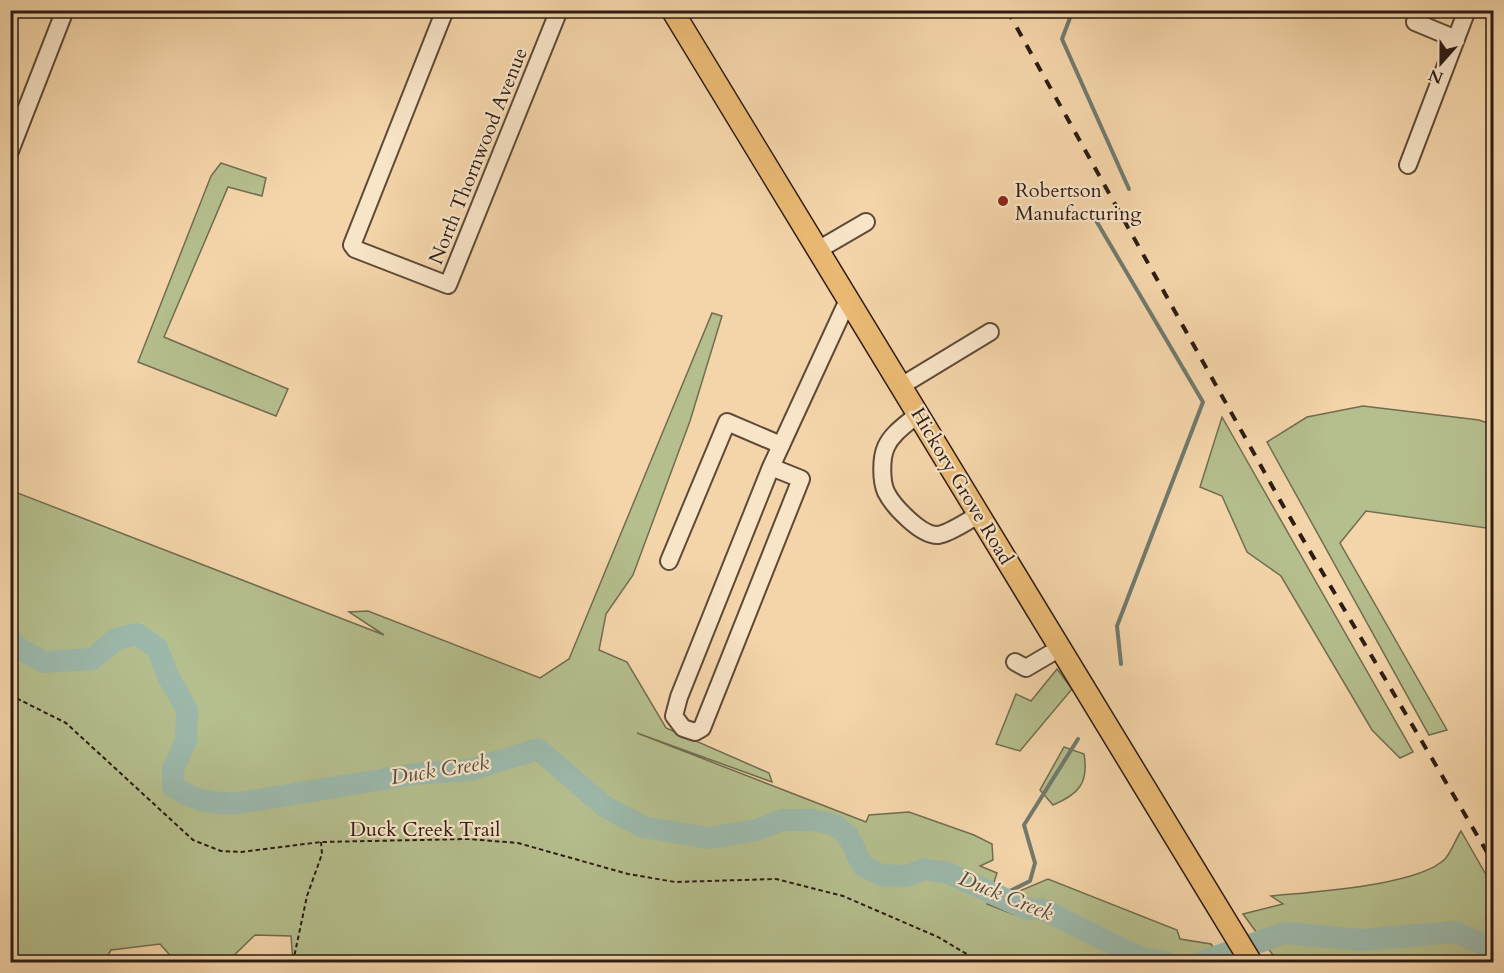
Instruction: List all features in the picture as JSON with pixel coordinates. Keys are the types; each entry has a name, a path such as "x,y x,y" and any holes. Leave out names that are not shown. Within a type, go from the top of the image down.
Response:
{"main road":[{"name":"Hickory Grove Road","path":"672,10 1251,963"}],"street":[{"path":"10,151 64,10"},
{"name":"North Thornwood Avenue","path":"446,10 352,245 355,249 448,285 559,10"},
{"path":"1419,10 1415,21 1456,39"},
{"path":"1408,165 1467,10"},
{"path":"818,250 866,222"},
{"path":"771,466 801,479 702,728 695,732 683,728 674,716 679,697 771,466 848,300"},
{"path":"901,386 990,332"},
{"path":"918,414 895,434 885,447 883,469 886,492 904,516 928,533 939,535 979,515"},
{"path":"669,561 727,422 781,445"},
{"path":"1015,662 1026,668 1060,648"}],"path":[{"name":"Duck Creek Trail","path":"10,695 66,723 193,840 221,851 241,852 321,842 478,840 518,843 628,874 675,882 776,879 854,901 938,937 980,963"},
{"path":"293,963 307,896 322,854 321,842"}],"green space":[{"path":"221,163 266,178 262,196 228,187 164,337 288,389 276,416 138,362 211,176"},
{"path":"712,313 722,316 690,421 633,575 606,614 599,650 627,662 666,728 769,773 772,782 637,733 866,822 869,815 909,812 974,835 992,844 993,860 980,866 997,873 987,904 1013,914 1083,924 1048,906 1007,906 1010,895 1048,879 1177,930 1180,939 1211,944 1223,962 293,962 291,936 255,935 227,962 176,962 160,944 111,950 104,962 11,962 10,490 384,635 349,612 368,611 540,678 569,659"},
{"path":"1363,406 1479,420 1493,425 1493,529 1366,511 1340,543 1447,730 1429,735 1267,442 1307,417"},
{"path":"1222,417 1413,752 1400,758 1372,730 1281,576 1247,552 1222,496 1200,487"},
{"path":"1057,669 1072,689 1020,751 996,744 1016,694 1031,701"},
{"path":"1064,747 1084,754 1085,773 1076,792 1053,805 1040,790"},
{"path":"1461,831 1493,887 1493,962 1278,962 1243,914 1283,904 1271,896 1336,890 1412,876 1445,859"}],"waterway":[{"path":"1073,10 1062,39 1129,189"},
{"path":"1091,212 1203,402 1117,626 1121,664"},
{"name":"Duck Creek","path":"10,638 18,648 44,662 92,659 116,639 137,634 157,648 169,678 187,710 186,741 173,769 173,787 205,801 239,803 415,774 470,770 538,749 604,806 643,827 709,838 757,830 782,820 812,820 835,825 848,836 863,866 881,875 907,876 925,869 948,873 1027,909 1042,909 1143,959 1166,962"},
{"path":"998,897 1030,881 1035,863 1024,825 1078,739"},
{"name":"Duck Creek","path":"1201,962 1285,933 1362,940 1455,932 1483,944 1494,943"}],"railway":[{"path":"1007,10 1281,502 1494,864"}],"place":[{"name":"Robertson Manufacturing","path":"1003,201"}]}
